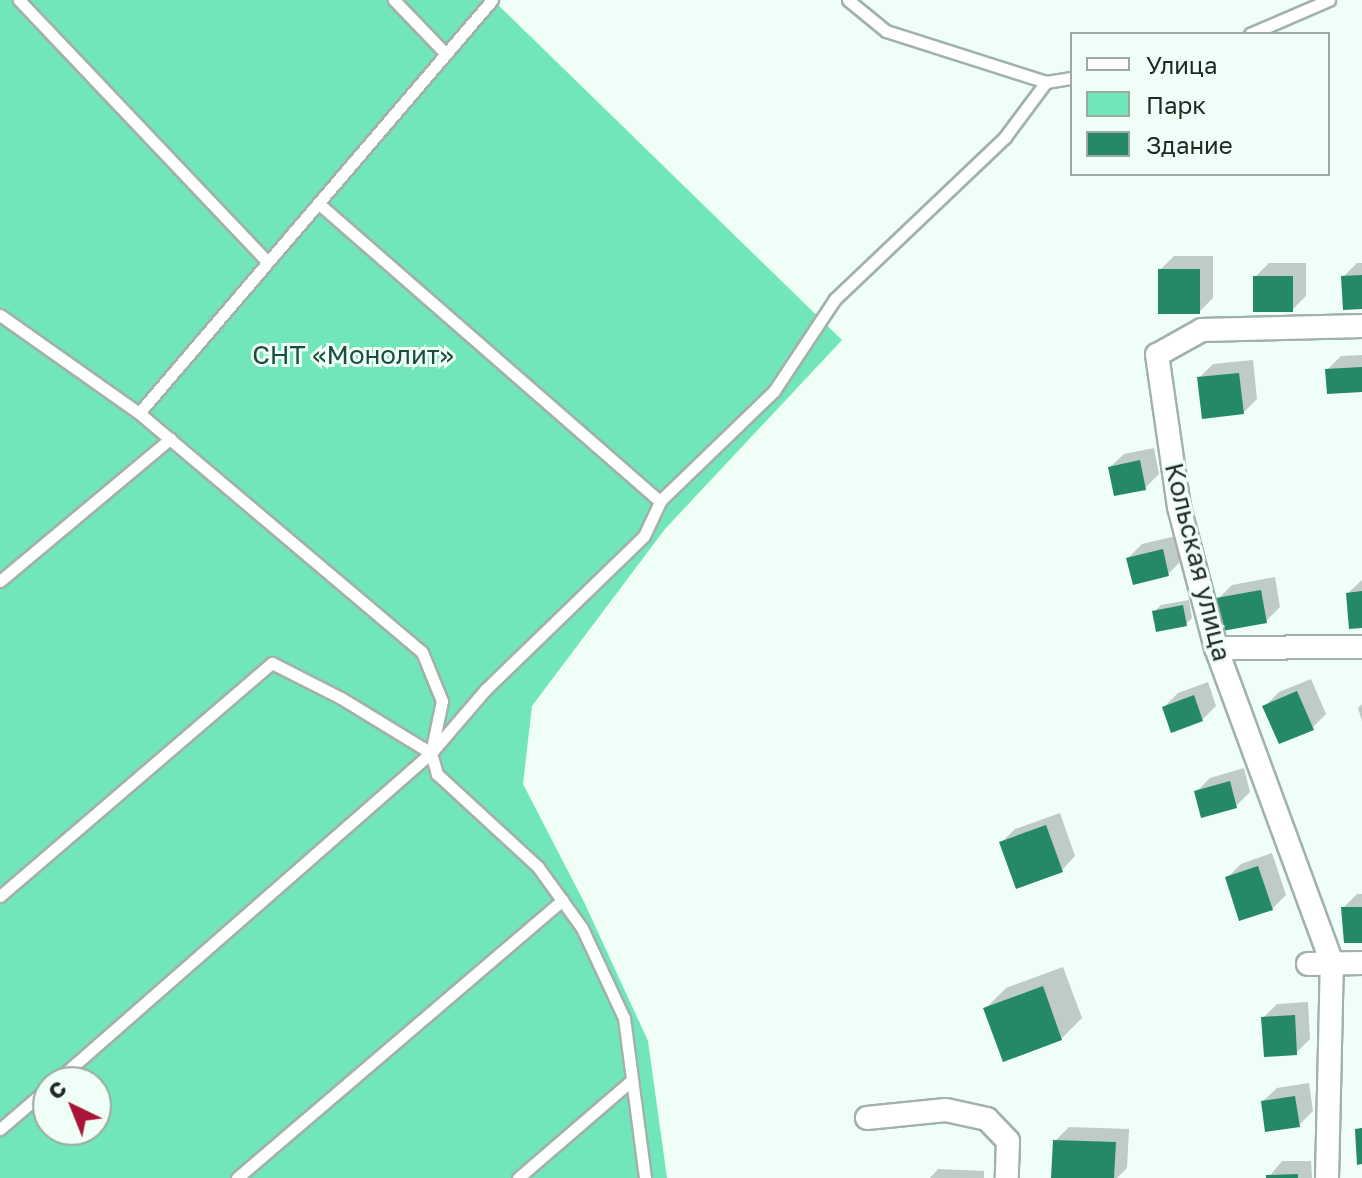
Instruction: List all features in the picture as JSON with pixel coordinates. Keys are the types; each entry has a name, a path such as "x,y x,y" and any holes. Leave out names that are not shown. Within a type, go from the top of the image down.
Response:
{"street":[{"name":"Кольская улица","path":"1332,963 1216,648 1179,507 1157,355 1202,330 1362,326"},
{"path":"1216,648 1362,647"},
{"path":"1327,1178 1332,963"},
{"path":"1308,964 1362,963"},
{"path":"867,1118 946,1110 987,1119 1008,1141 1007,1178"}],"lane":[{"path":"19,0 268,262"},
{"path":"394,0 446,54"},
{"path":"139,413 492,0"},
{"path":"848,0 886,31 1046,82 1070,78"},
{"path":"1255,32 1329,0"},
{"path":"73,1066 431,753 485,690 644,536 660,501 774,391 835,299 1005,137 1046,82"},
{"path":"318,203 660,501"},
{"path":"0,315 139,413 422,652 442,701 431,753 437,774 538,867 582,928 624,1018 645,1178"},
{"path":"0,581 170,439"},
{"path":"0,896 272,663 341,698 431,753"},
{"path":"237,1178 562,900"},
{"path":"518,1178 632,1080"},
{"path":"0,1129 32,1102"}],"green space":[{"name":"СНТ «Монолит»","path":"0,0 493,0 842,340 665,529 532,706 523,784 585,904 648,1041 667,1178 0,1178"}],"building":[{"path":"1158,269 1200,269 1200,314 1158,314"},
{"path":"1362,275 1362,309 1343,310 1341,276"},
{"path":"1253,276 1293,276 1293,312 1253,312"},
{"path":"1362,367 1362,392 1327,394 1325,369"},
{"path":"1239,373 1244,414 1202,419 1197,377"},
{"path":"1140,460 1146,490 1114,496 1108,467"},
{"path":"1163,549 1169,576 1133,585 1126,558"},
{"path":"1261,590 1267,623 1222,631 1216,598"},
{"path":"1362,591 1362,628 1349,629 1346,593"},
{"path":"1183,605 1187,626 1156,632 1152,611"},
{"path":"1297,691 1314,730 1279,744 1262,706"},
{"path":"1194,695 1203,721 1171,733 1162,707"},
{"path":"1230,781 1237,808 1201,818 1194,791"},
{"path":"1046,825 1063,872 1016,889 999,842"},
{"path":"1258,866 1273,910 1239,921 1225,877"},
{"path":"1341,907 1362,907 1362,943 1344,943"},
{"path":"1043,986 1062,1040 1003,1062 983,1008"},
{"path":"1295,1015 1297,1055 1264,1057 1261,1017"},
{"path":"1295,1096 1300,1127 1265,1132 1261,1101"},
{"path":"1362,1128 1362,1164 1357,1165 1355,1129"},
{"path":"1053,1140 1116,1142 1114,1178 1051,1178"},
{"path":"1298,1174 1298,1178 1266,1178 1266,1175"}]}
